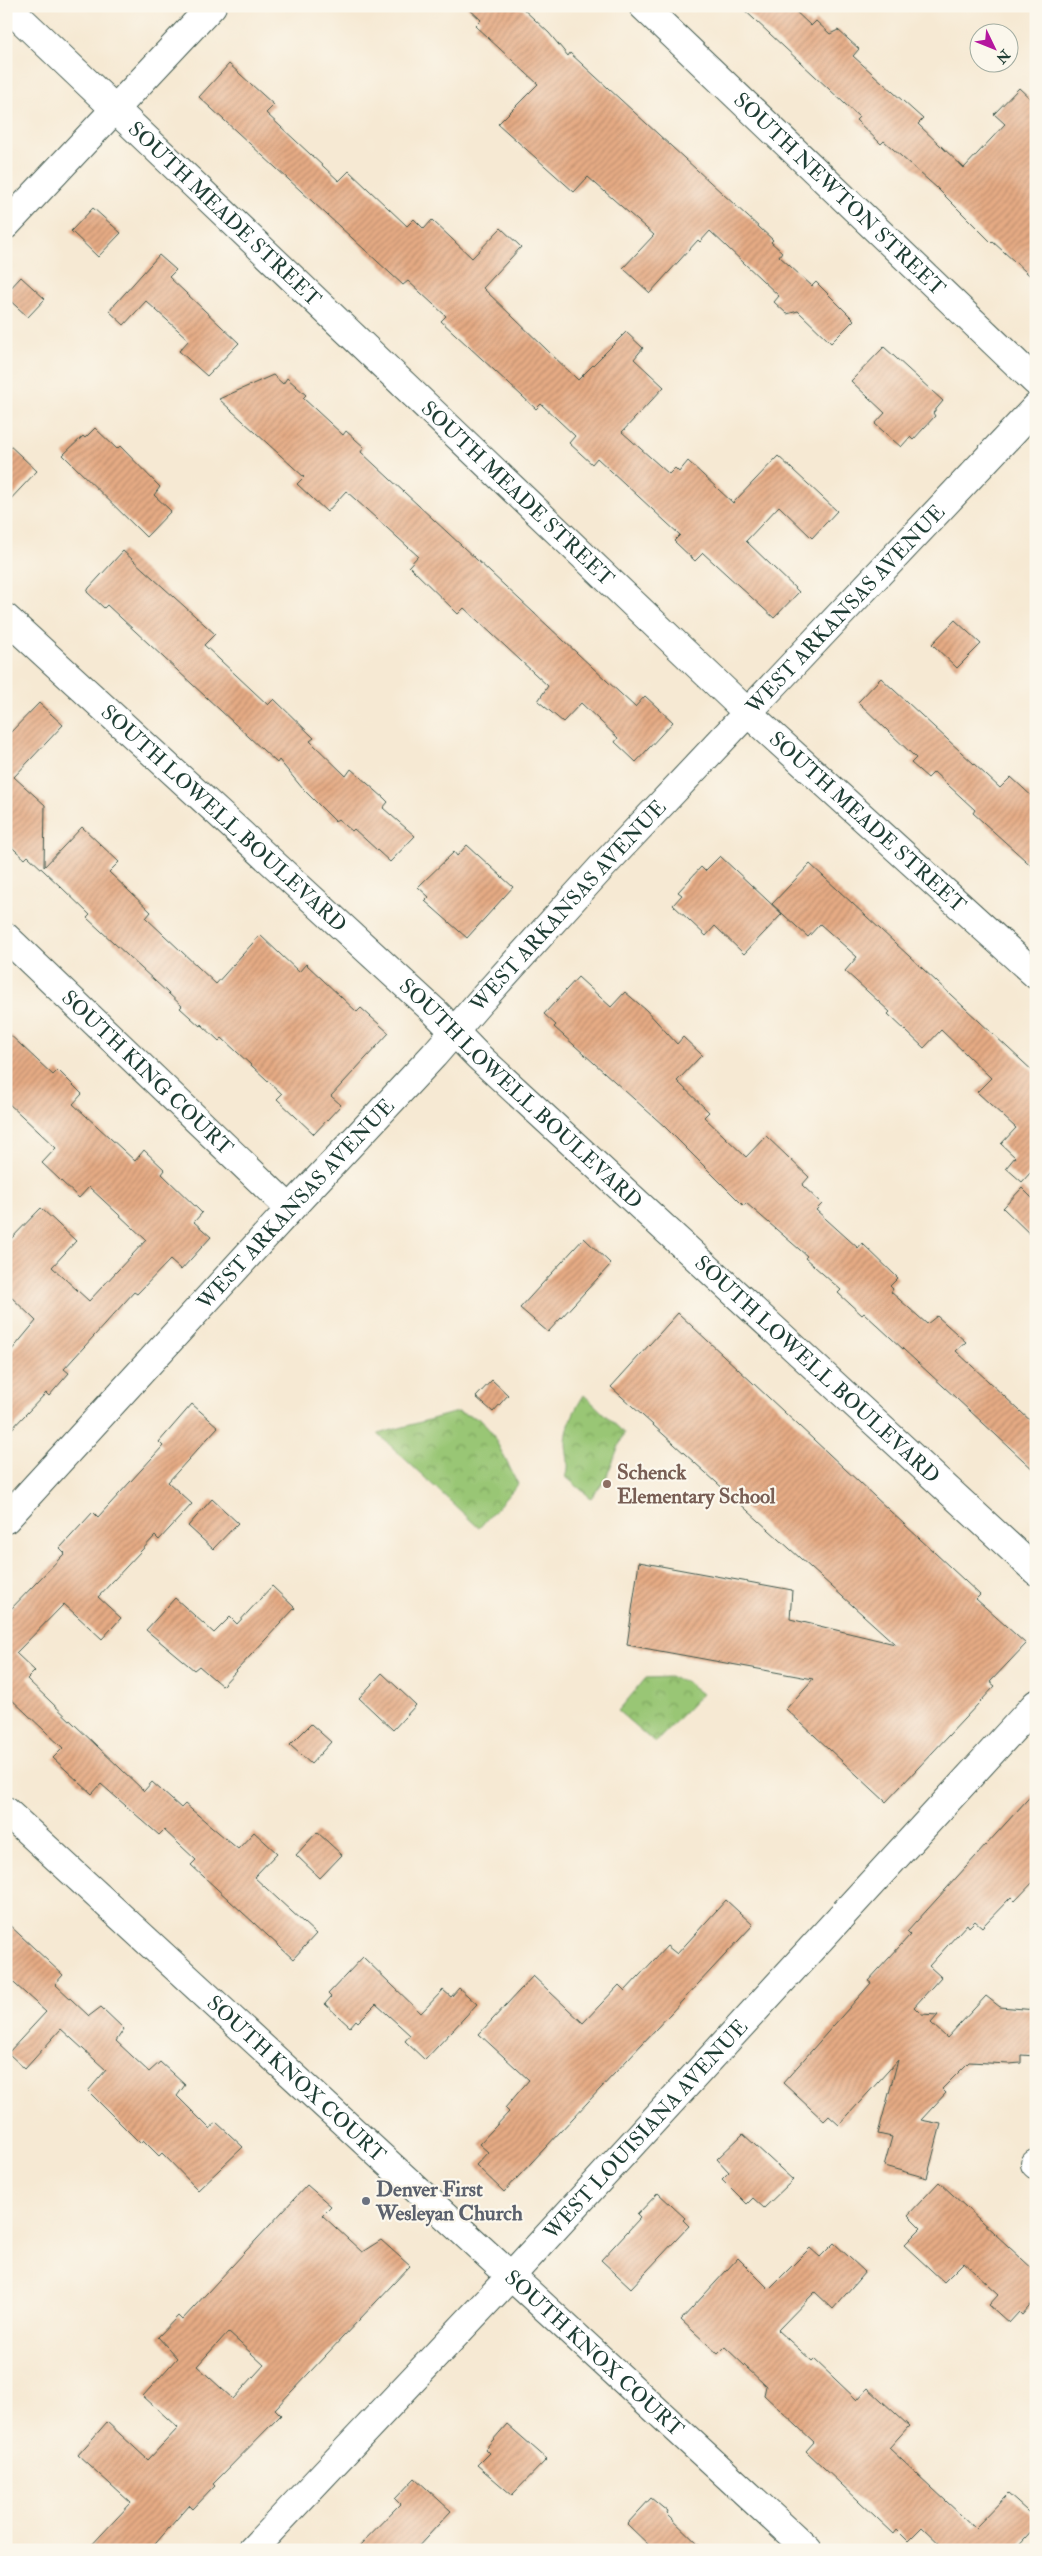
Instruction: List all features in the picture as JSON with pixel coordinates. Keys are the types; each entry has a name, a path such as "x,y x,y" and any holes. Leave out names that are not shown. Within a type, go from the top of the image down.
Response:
{"street":[{"name":"SOUTH MEADE STREET","path":"7,6 748,713 1036,975"},
{"path":"6,225 212,6"},
{"name":"SOUTH NEWTON STREET","path":"643,6 1036,382"},
{"name":"WEST ARKANSAS AVENUE","path":"6,1519 434,1055 601,868 1036,407"},
{"name":"SOUTH LOWELL BOULEVARD","path":"6,618 1036,1572"},
{"name":"SOUTH KING COURT","path":"6,938 290,1209"},
{"name":"WEST LOUISIANA AVENUE","path":"252,2550 510,2277 1036,1704"},
{"name":"SOUTH KNOX COURT","path":"6,1811 808,2550"}],"green space":[{"path":"584,1395 624,1433 606,1478 591,1498 566,1477 568,1460 566,1442 569,1423"},
{"path":"457,1412 480,1419 492,1433 518,1484 479,1528 378,1434"},
{"path":"670,1677 685,1681 702,1694 655,1743 618,1711 646,1678"}],"building":[{"path":"466,6 520,6 549,33 568,56 570,53 773,240 771,242 782,252 779,256 812,286 816,282 854,320 831,343 798,311 787,314 774,302 779,296 710,231 700,242 698,240 650,293 623,268 654,235 588,177 574,192 498,124 538,84 475,26 481,20"},
{"path":"740,6 790,6 811,26 816,21 830,34 838,30 859,49 853,56 923,119 918,124 964,168 1005,124 994,114 1019,88 1036,104 1036,281 992,243 937,188 884,141 881,144 856,120 859,117"},
{"path":"229,64 274,105 266,113 339,181 349,171 407,226 414,219 424,229 432,220 472,258 501,228 521,247 483,288 578,380 626,332 643,348 634,359 664,387 622,432 669,474 675,468 679,472 688,461 733,503 778,456 837,511 812,538 779,506 746,541 799,592 774,618 703,553 695,561 674,541 680,535 597,458 592,464 569,443 575,436 541,404 536,409 441,321 446,316 408,281 403,285 199,97"},
{"path":"93,208 121,233 98,257 71,231"},
{"path":"159,255 176,270 169,277 239,343 207,376 179,351 189,340 146,301 124,325 109,311"},
{"path":"21,277 45,299 28,317 6,297 6,293"},
{"path":"884,347 943,401 933,413 935,416 913,440 910,437 901,447 875,424 885,413 851,381"},
{"path":"273,375 283,384 287,378 306,395 303,398 343,435 346,431 364,447 361,452 635,707 645,696 673,722 636,762 615,742 618,738 581,703 563,722 538,701 548,686 464,608 458,614 409,566 418,556 346,491 327,512 297,484 304,477 219,399"},
{"path":"95,428 117,449 120,446 160,487 154,495 171,511 146,537 63,455 83,436 85,438"},
{"path":"6,442 37,471 6,504"},
{"path":"123,551 215,634 204,645 268,705 274,699 314,738 310,741 346,776 351,769 388,802 383,808 415,836 390,862 354,829 352,831 338,819 335,821 303,789 279,760 277,763 107,605 104,608 87,592"},
{"path":"955,620 981,644 957,668 932,644"},
{"path":"881,678 1000,788 1011,777 1036,800 1036,870 973,813 975,810 934,772 928,778 911,763 916,758 858,702"},
{"path":"39,703 63,725 14,777 45,805 44,867 82,827 119,862 109,872 151,912 146,918 216,984 260,935 299,972 306,964 357,1012 361,1008 389,1033 331,1096 341,1105 314,1134 277,1099 282,1094 222,1038 219,1041 180,1008 182,1006 87,918 90,915 61,887 28,856 25,859 6,842 6,737"},
{"path":"467,845 513,887 467,938 425,901 429,897 418,887 454,852 457,856"},
{"path":"720,856 782,914 744,954 715,926 706,936 673,905 682,895 678,892 701,867 705,871"},
{"path":"810,864 1036,1074 1036,1176 1031,1172 1022,1182 1006,1168 1015,1157 1001,1144 1016,1128 977,1092 991,1078 941,1030 924,1048 888,1014 890,1012 845,971 857,957 820,924 808,937 772,904"},
{"path":"578,977 611,1007 625,992 646,1010 677,1044 683,1037 702,1055 677,1081 709,1112 704,1117 746,1157 766,1136 809,1177 802,1185 822,1204 816,1210 858,1248 862,1243 898,1278 890,1286 893,1289 891,1292 927,1324 937,1316 966,1342 956,1351 1036,1426 1036,1472 864,1313 862,1315 838,1293 841,1290 805,1258 807,1256 746,1203 744,1206 664,1126 554,1027 556,1025 544,1014"},
{"path":"6,1031 53,1075 58,1070 82,1094 73,1104 135,1161 144,1150 165,1170 162,1174 202,1213 194,1222 211,1237 181,1270 170,1260 137,1294 134,1292 64,1369 69,1373 49,1396 46,1393 6,1435 6,1357 36,1321 6,1292 6,1244 41,1208 76,1241 52,1267 89,1301 146,1240 89,1187 79,1198 42,1163 56,1148 6,1101"},
{"path":"1022,1188 1036,1202 1036,1240 1003,1208"},
{"path":"584,1238 611,1264 548,1332 520,1308"},
{"path":"678,1313 980,1595 976,1599 1026,1644 990,1682 995,1686 886,1802 786,1709 813,1679 627,1645 639,1562 792,1590 790,1619 895,1644 611,1387"},
{"path":"492,1380 508,1395 493,1412 476,1397"},
{"path":"192,1404 218,1427 168,1482 192,1504 159,1540 155,1536 98,1597 121,1618 102,1639 64,1604 16,1653 35,1671 27,1679 144,1791 152,1782 181,1808 185,1804 238,1849 254,1832 277,1853 254,1877 316,1934 293,1959 191,1865 196,1860 164,1830 159,1835 101,1784 92,1794 53,1758 63,1748 9,1697 6,1701 6,1614 65,1553 60,1548 93,1512 98,1517 163,1446 159,1442"},
{"path":"212,1499 238,1523 213,1549 188,1526"},
{"path":"272,1586 295,1608 222,1686 199,1666 194,1670 146,1630 175,1598 214,1633 230,1617 237,1624"},
{"path":"382,1673 416,1705 393,1730 359,1698"},
{"path":"311,1724 331,1742 311,1764 290,1745"},
{"path":"1036,1790 1036,1879 1015,1901 1011,1897 982,1927 975,1921 969,1927 967,1924 929,1966 941,1977 914,2007 921,2014 938,2015 931,2023 947,2038 986,1996 1000,2007 1036,2010 1036,2056 1021,2055 1021,2063 969,2062 942,2089 946,2093 921,2120 941,2124 927,2178 884,2166 892,2137 878,2134 898,2060 839,2125 829,2116 824,2121 783,2083 871,1983 868,1981 910,1935 907,1932"},
{"path":"317,1832 342,1855 320,1878 296,1855"},
{"path":"726,1900 753,1925 504,2192 476,2165 488,2152 479,2144 509,2112 505,2108 529,2080 479,2034 533,1976 583,2023 619,1985 625,1991 667,1946 677,1954"},
{"path":"6,1922 63,1975 55,1984 89,2016 101,2007 124,2029 116,2041 149,2072 160,2062 185,2085 177,2096 210,2129 216,2122 243,2147 198,2190 162,2153 159,2156 143,2140 140,2143 88,2091 106,2070 61,2029 25,2069 8,2053 46,2012 6,1976"},
{"path":"363,1957 421,2013 443,1990 451,1997 459,1988 477,2004 425,2060 405,2041 410,2035 376,2004 358,2022 356,2020 350,2027 325,2004 331,1997 328,1994"},
{"path":"743,2134 793,2180 764,2208 753,2198 747,2204 722,2179 729,2172 717,2159"},
{"path":"939,2182 1036,2272 1036,2299 1022,2315 1019,2312 1009,2323 989,2305 999,2294 964,2262 944,2282 904,2245 921,2228 908,2215"},
{"path":"307,2185 331,2206 322,2215 362,2252 381,2240 410,2266 275,2409 281,2415 213,2484 215,2486 193,2509 189,2505 150,2550 87,2550 131,2503 78,2455 107,2422 148,2460 178,2428 143,2396 177,2358 158,2337 178,2316 182,2320","holes":["228,2332 264,2365 233,2399 197,2366"]},
{"path":"658,2193 685,2218 683,2220 689,2226 631,2288 601,2260 640,2218 637,2215"},
{"path":"834,2243 865,2272 833,2309 815,2292 778,2330 812,2361 814,2359 857,2400 868,2388 909,2426 889,2448 975,2528 1008,2494 1036,2519 1036,2526 1014,2550 946,2550 922,2527 908,2541 897,2530 894,2534 806,2451 814,2442 764,2395 766,2386 725,2347 718,2354 681,2320 738,2258 769,2289 810,2248 820,2257"},
{"path":"507,2424 547,2459 512,2495 477,2465 489,2453 485,2449"},
{"path":"415,2478 451,2511 415,2550 355,2550 400,2504 395,2499"},
{"path":"651,2498 668,2512 667,2514 704,2550 654,2550 627,2524"}],"place":[{"name":"Schenck Elementary School","path":"607,1484"},
{"name":"Denver First Wesleyan Church","path":"366,2201"}]}
